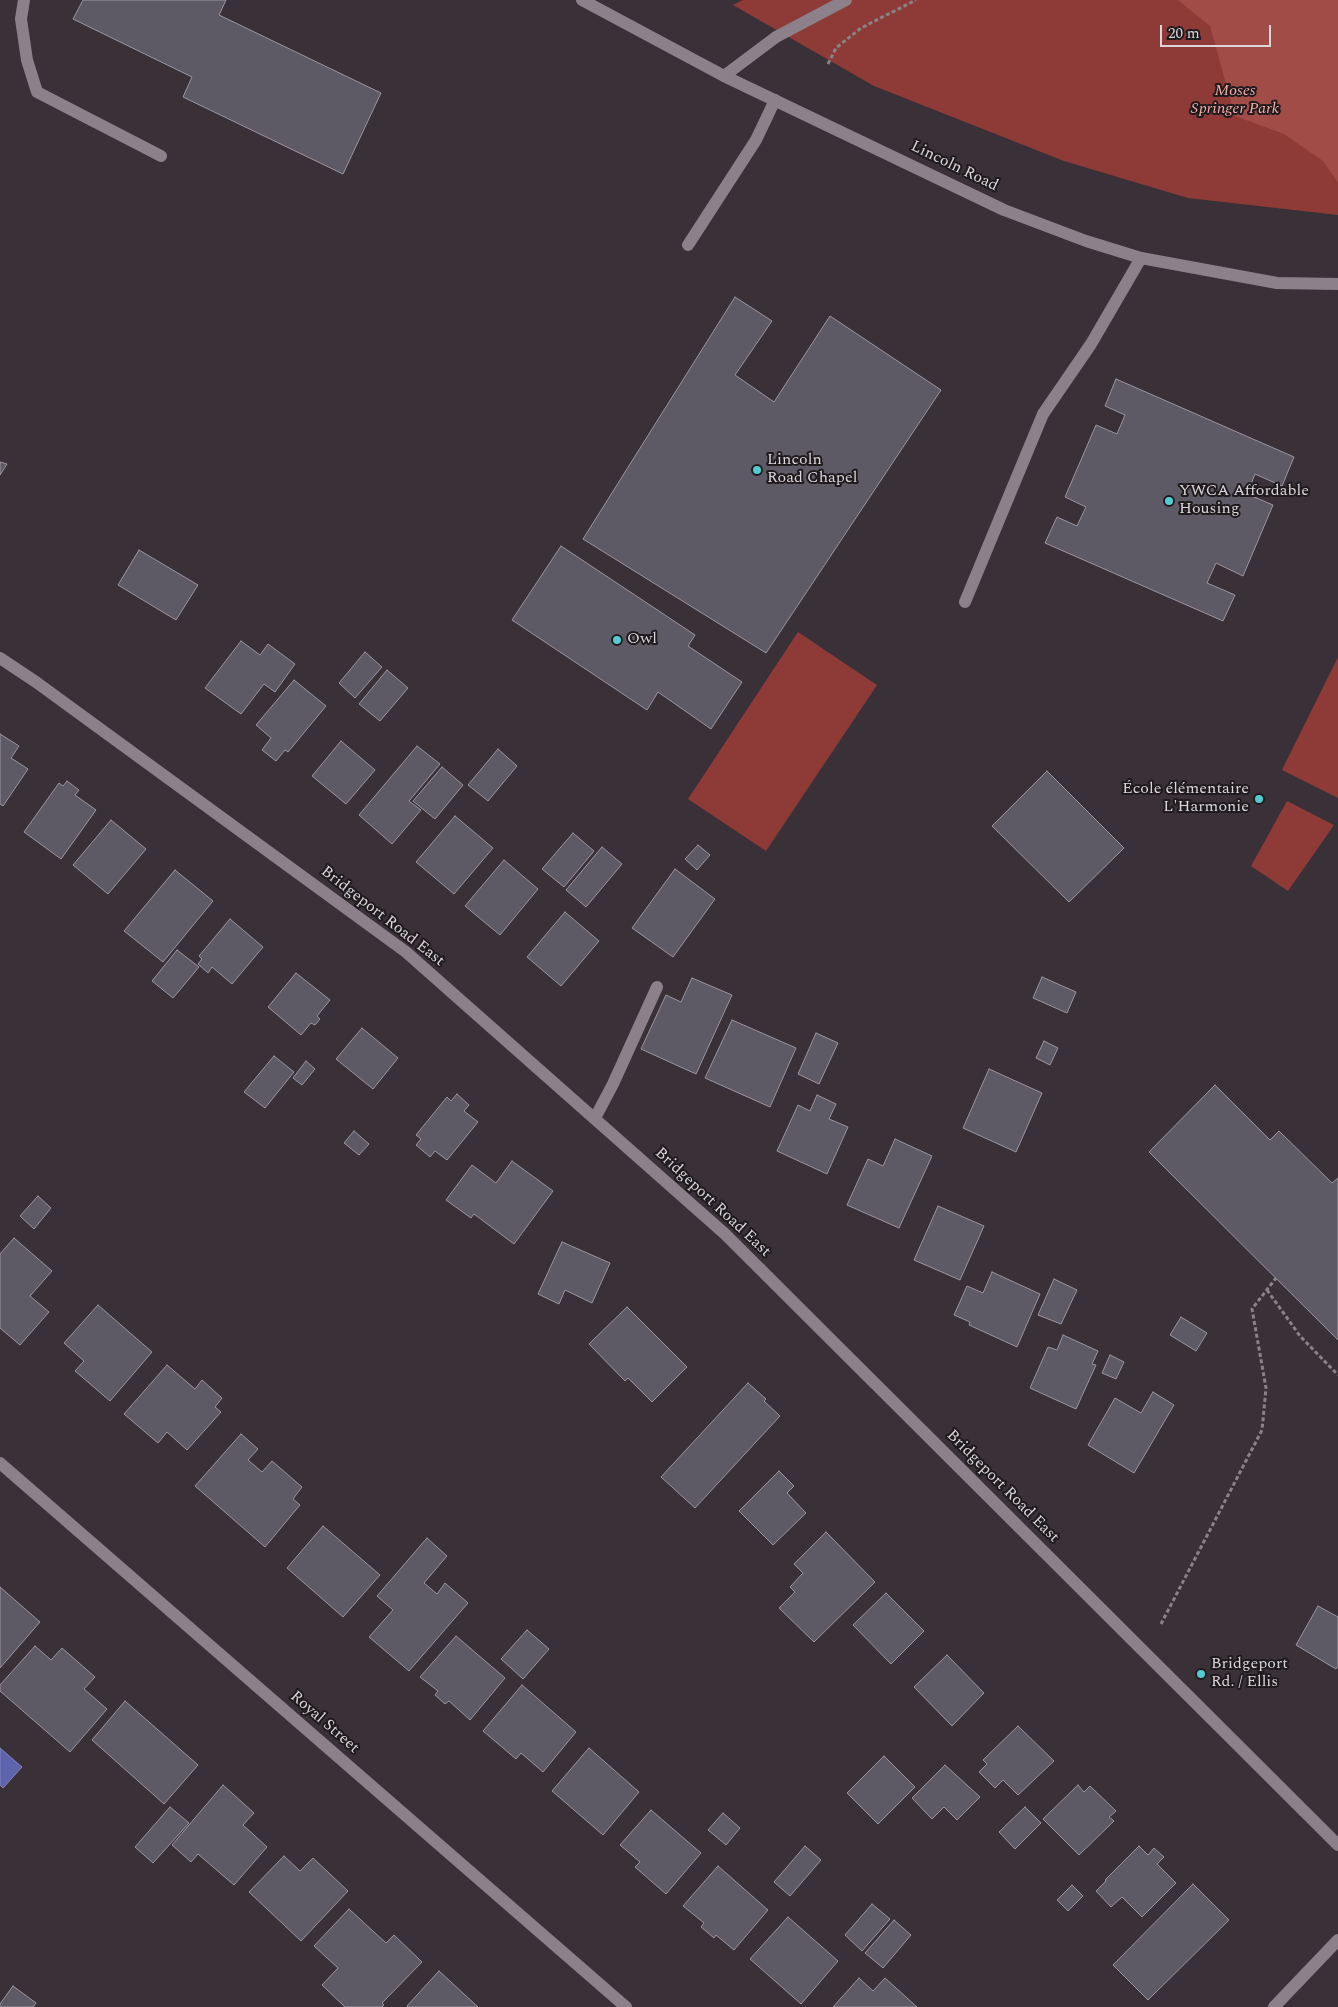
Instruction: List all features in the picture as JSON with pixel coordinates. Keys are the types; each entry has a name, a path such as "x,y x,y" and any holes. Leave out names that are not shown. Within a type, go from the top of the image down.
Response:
{"main road":[{"path":"24,0 21,19 26,52 37,92 161,156"},
{"name":"Lincoln Road","path":"582,0 596,3 724,76 1004,210 1086,241 1141,258 1277,282 1338,284"},
{"path":"724,76 776,37 846,0"},
{"path":"688,245 756,140 775,100"},
{"path":"964,602 1043,414 1091,344 1141,258"},
{"name":"Bridgeport Road East","path":"0,658 44,687 406,952 725,1234 1338,1845"},
{"path":"594,1118 613,1084 657,987"},
{"name":"Royal Street","path":"0,1463 626,2007"},
{"path":"1274,2007 1338,1940"}],"path":[{"path":"828,64 836,48 861,28 916,0"},
{"path":"1161,1624 1262,1430 1266,1388 1252,1309 1276,1278"},
{"path":"1267,1290 1300,1336 1338,1375"}],"green space":[{"name":"Moses Springer Park","path":"743,0 1338,0 1338,215 1188,198 1064,161 874,86 733,5"},
{"path":"1178,0 1338,0 1338,182 1323,161 1284,134 1235,116 1210,26"},
{"path":"798,632 877,685 766,851 688,799"},
{"path":"1338,657 1338,798 1282,770"},
{"path":"1287,801 1334,825 1288,891 1251,866"}],"water":[{"path":"0,1748 22,1767 3,1788 0,1785"}],"building":[{"path":"83,0 226,0 219,15 381,93 343,174 183,97 192,77 73,19"},
{"name":"Lincoln Road Chapel","path":"735,297 772,321 735,375 774,402 830,316 941,390 766,653 583,539"},
{"name":"YWCA Affordable Housing","path":"1116,379 1294,457 1282,486 1255,474 1247,494 1273,505 1243,576 1216,563 1207,583 1235,595 1223,621 1045,543 1057,517 1077,526 1086,507 1065,497 1096,425 1117,434 1125,415 1105,406"},
{"path":"0,462 7,464 0,475"},
{"name":"Owl","path":"561,546 695,635 688,646 742,682 711,729 658,692 647,710 512,620"},
{"path":"139,550 198,585 176,620 118,585"},
{"path":"241,641 260,655 268,644 295,664 275,692 264,684 241,714 205,688"},
{"path":"365,652 382,667 355,698 339,683"},
{"path":"387,670 408,688 380,721 359,704"},
{"path":"294,680 326,706 288,752 285,750 276,761 262,750 271,738 256,725"},
{"path":"0,734 19,746 11,758 28,769 3,806 0,804"},
{"path":"341,741 375,770 346,804 312,776"},
{"path":"417,746 440,764 409,801 421,810 392,844 359,815"},
{"path":"498,749 517,766 488,801 468,785"},
{"path":"442,767 463,785 435,819 413,801"},
{"path":"1047,771 1124,848 1069,902 992,826"},
{"path":"67,781 79,790 75,795 96,810 61,859 24,832 59,783 63,786"},
{"path":"455,816 493,848 454,894 416,862"},
{"path":"111,820 146,849 108,894 73,865"},
{"path":"573,833 594,851 564,887 542,869"},
{"path":"698,845 710,855 697,870 685,859"},
{"path":"602,847 622,864 586,907 566,890"},
{"path":"504,860 538,889 500,935 465,906"},
{"path":"675,869 715,899 673,957 632,928"},
{"path":"175,870 213,901 163,962 124,931"},
{"path":"565,912 599,941 561,986 527,957"},
{"path":"230,919 263,947 232,984 212,967 208,973 198,964 202,959 199,956"},
{"path":"177,950 199,967 173,998 152,981"},
{"path":"296,973 330,1000 317,1016 320,1019 315,1025 311,1023 301,1035 268,1007"},
{"path":"1042,977 1076,992 1067,1013 1033,998"},
{"path":"692,978 732,995 696,1074 641,1049 666,995 681,1002"},
{"path":"732,1020 796,1048 770,1107 705,1078"},
{"path":"362,1028 398,1058 373,1089 336,1059"},
{"path":"816,1033 838,1043 819,1084 798,1074"},
{"path":"1044,1041 1058,1048 1050,1065 1036,1058"},
{"path":"274,1056 294,1072 265,1108 244,1092"},
{"path":"306,1061 315,1069 302,1085 293,1078"},
{"path":"989,1069 1042,1093 1016,1152 963,1128"},
{"path":"1215,1085 1270,1140 1279,1131 1332,1183 1338,1178 1338,1340 1149,1152"},
{"path":"457,1094 469,1105 464,1111 478,1122 447,1160 435,1151 430,1157 416,1145 421,1139 416,1135 447,1097 451,1101"},
{"path":"817,1095 836,1104 829,1119 848,1127 827,1174 777,1151 798,1105 810,1111"},
{"path":"354,1131 369,1144 359,1155 344,1143"},
{"path":"895,1139 932,1156 899,1228 847,1205 868,1159 883,1166"},
{"path":"512,1161 553,1191 514,1244 474,1214 471,1218 446,1200 472,1165 496,1183"},
{"path":"38,1196 51,1208 34,1229 20,1216"},
{"path":"938,1206 984,1226 960,1280 914,1260"},
{"path":"14,1238 52,1271 30,1296 49,1312 20,1345 0,1328 0,1254"},
{"path":"562,1242 610,1263 592,1303 565,1290 559,1304 538,1294"},
{"path":"992,1272 1040,1294 1017,1347 969,1325 970,1322 954,1315 967,1286 983,1293"},
{"path":"1054,1279 1077,1290 1061,1324 1038,1315"},
{"path":"98,1305 152,1352 110,1401 75,1371 84,1361 64,1343"},
{"path":"627,1307 687,1367 652,1402 628,1378 625,1381 589,1344"},
{"path":"1181,1317 1207,1333 1196,1351 1170,1335"},
{"path":"1063,1335 1098,1351 1092,1364 1096,1365 1076,1409 1030,1388 1048,1347 1057,1350"},
{"path":"1110,1355 1124,1362 1116,1379 1102,1373"},
{"path":"167,1365 195,1389 202,1380 222,1398 215,1407 221,1412 187,1450 167,1432 158,1443 124,1414"},
{"path":"748,1383 766,1399 764,1401 780,1416 695,1508 661,1477"},
{"path":"1153,1392 1174,1405 1134,1473 1088,1445 1115,1398 1141,1413"},
{"path":"241,1434 258,1449 248,1460 262,1472 272,1461 302,1487 293,1499 300,1505 265,1547 195,1486"},
{"path":"779,1471 794,1486 787,1493 806,1513 773,1545 739,1511"},
{"path":"323,1526 380,1575 343,1617 287,1568"},
{"path":"826,1532 875,1582 814,1642 779,1608 795,1592 790,1587 803,1573 794,1564"},
{"path":"427,1538 447,1556 424,1583 437,1594 445,1583 468,1603 409,1671 369,1637 393,1610 377,1596"},
{"path":"0,1587 40,1622 0,1668"},
{"path":"886,1593 924,1631 891,1664 853,1625"},
{"path":"1318,1606 1338,1617 1338,1666 1336,1669 1296,1645"},
{"path":"527,1630 549,1649 523,1679 501,1659"},
{"path":"456,1636 505,1678 470,1720 449,1701 445,1704 435,1695 438,1691 420,1677"},
{"path":"35,1646 51,1660 62,1648 95,1677 84,1689 107,1709 70,1752 0,1691 0,1685"},
{"path":"947,1655 984,1693 952,1726 914,1687"},
{"path":"522,1685 576,1732 543,1772 521,1753 516,1759 483,1731"},
{"path":"125,1701 198,1765 164,1804 92,1740"},
{"path":"1018,1726 1054,1761 1018,1795 1003,1780 995,1788 979,1772 987,1764 983,1760"},
{"path":"589,1748 639,1792 603,1835 552,1791"},
{"path":"884,1756 915,1787 878,1824 847,1793"},
{"path":"945,1765 980,1797 957,1820 944,1807 932,1819 912,1798"},
{"path":"223,1785 254,1813 243,1825 267,1847 234,1885 198,1854 191,1862 172,1845"},
{"path":"1078,1785 1084,1792 1090,1786 1116,1811 1109,1817 1114,1821 1079,1855 1043,1819"},
{"path":"170,1807 189,1823 153,1863 135,1847"},
{"path":"1025,1807 1041,1823 1015,1849 999,1832"},
{"path":"651,1810 701,1853 666,1894 635,1867 640,1862 620,1845"},
{"path":"723,1813 740,1828 726,1845 708,1830"},
{"path":"805,1846 821,1860 790,1896 774,1882"},
{"path":"1139,1846 1148,1855 1154,1848 1164,1857 1157,1864 1176,1883 1142,1917 1122,1897 1111,1907 1096,1891"},
{"path":"284,1856 300,1871 313,1858 348,1891 301,1941 249,1892"},
{"path":"718,1866 768,1910 734,1950 716,1935 714,1938 701,1927 704,1923 683,1906"},
{"path":"1193,1884 1229,1920 1148,2000 1113,1965"},
{"path":"1072,1885 1083,1896 1068,1911 1057,1900"},
{"path":"872,1904 890,1919 862,1951 845,1935"},
{"path":"349,1909 386,1943 394,1935 422,1962 382,2003 384,2005 382,2007 345,2007 322,1985 338,1968 314,1946"},
{"path":"788,1917 838,1961 801,2004 750,1959"},
{"path":"894,1920 911,1935 883,1968 865,1953"},
{"path":"439,1971 478,2007 408,2007"},
{"path":"859,1978 873,1991 885,1978 917,2007 833,2007"},
{"path":"13,1986 36,2003 33,2007 0,2007 0,2004"}],"place":[{"name":"Lincoln Road Chapel","path":"757,470"},
{"name":"YWCA Affordable Housing","path":"1169,501"},
{"name":"Owl","path":"617,640"},
{"name":"École élémentaire L'Harmonie","path":"1259,799"},
{"name":"Bridgeport Rd. / Ellis","path":"1201,1674"}]}
